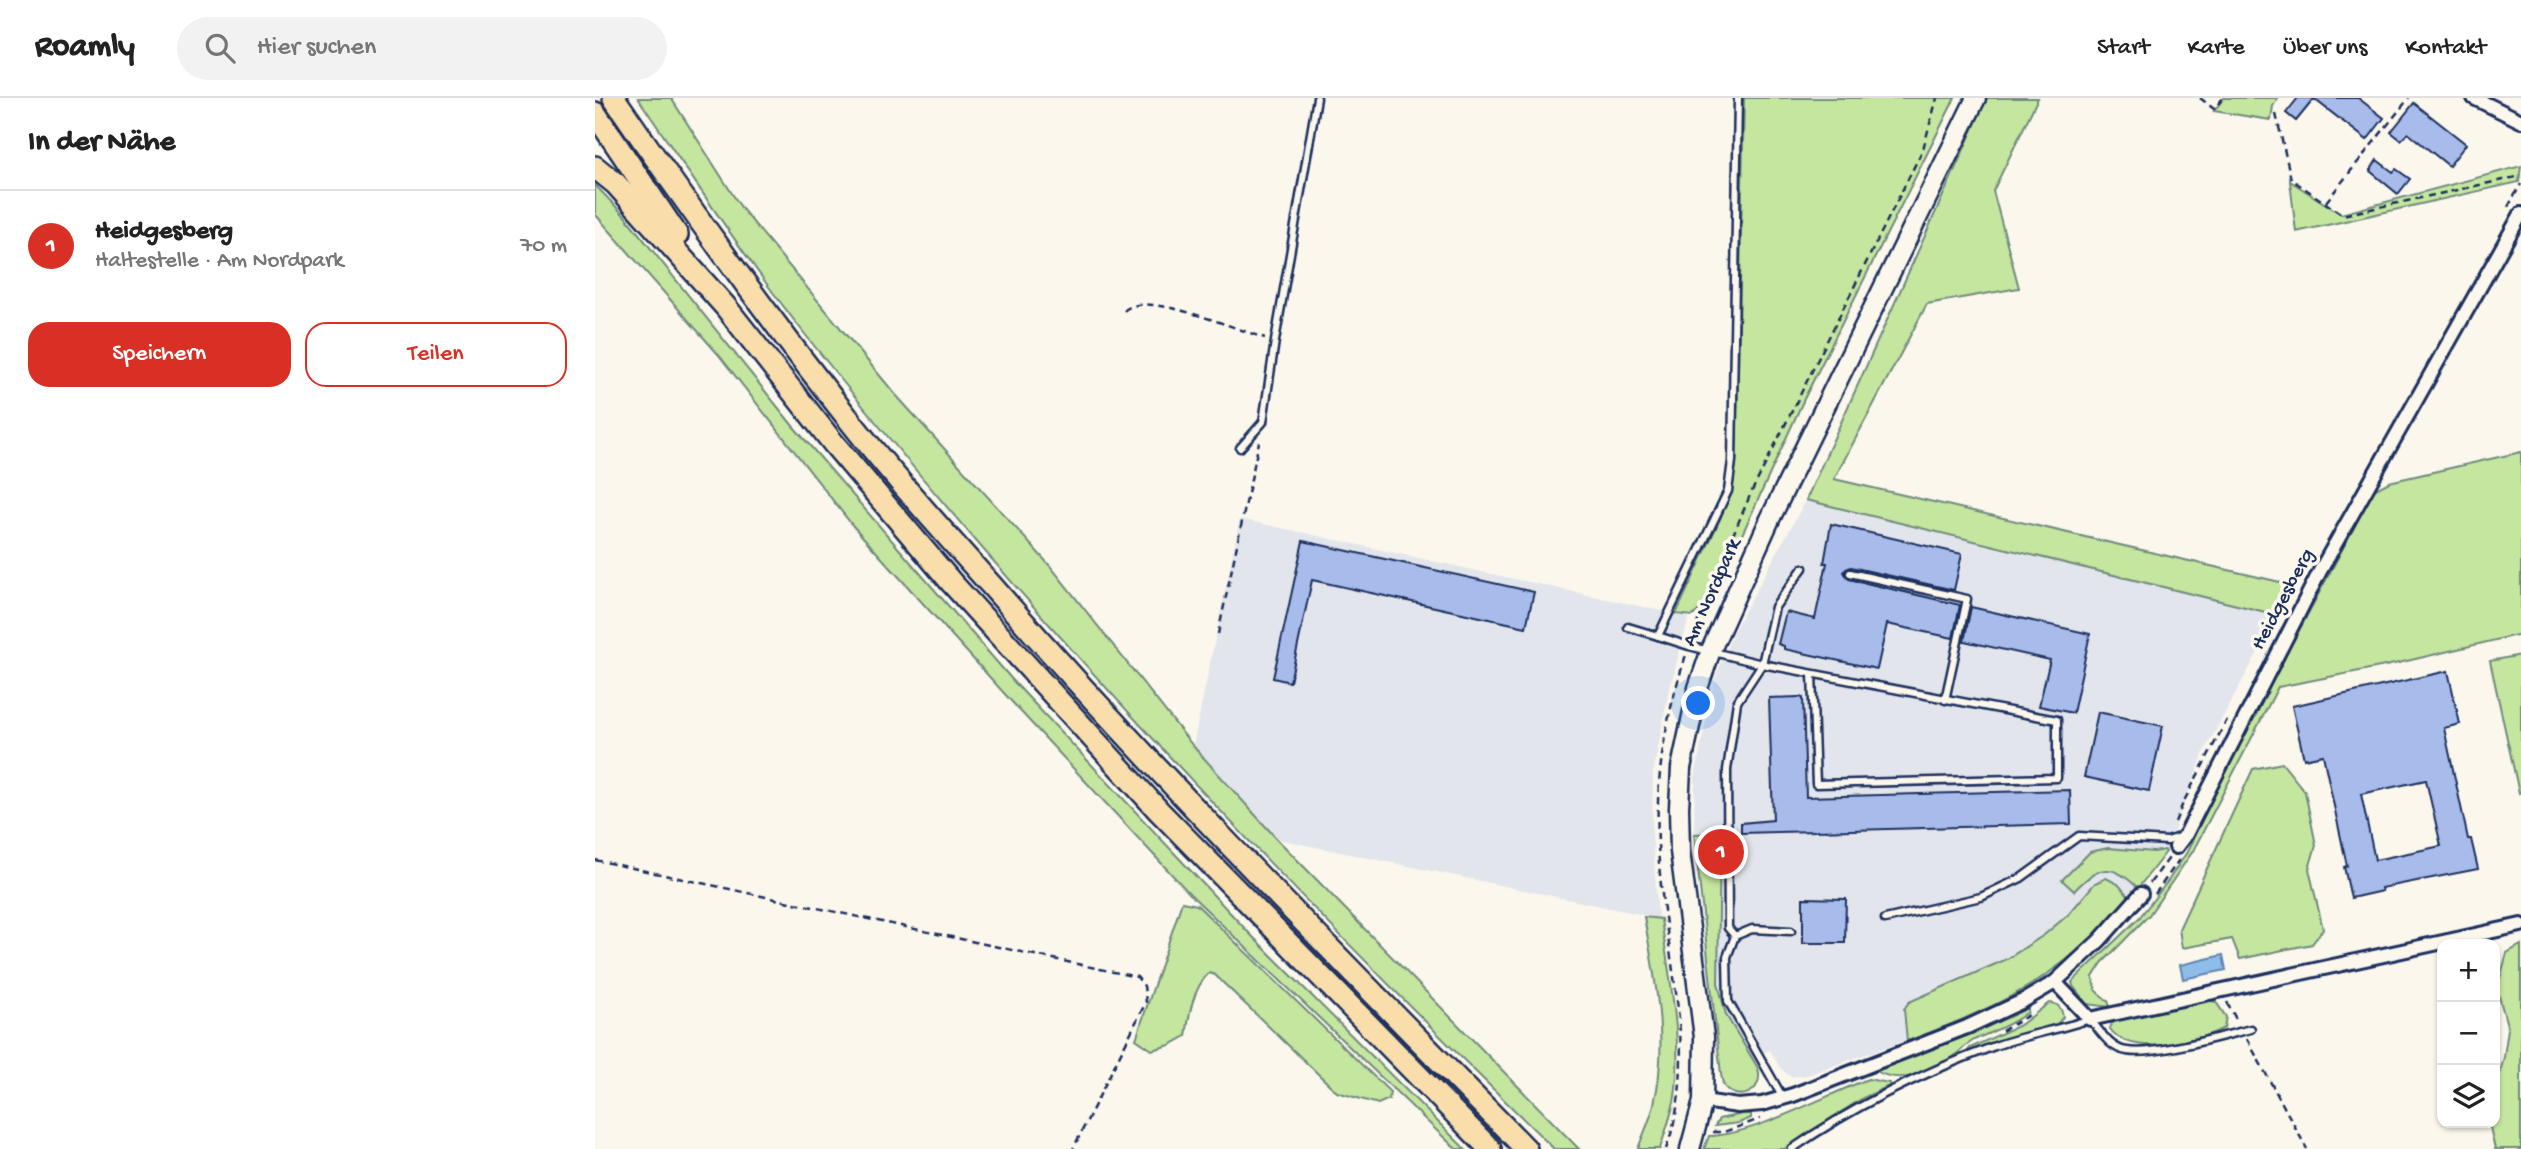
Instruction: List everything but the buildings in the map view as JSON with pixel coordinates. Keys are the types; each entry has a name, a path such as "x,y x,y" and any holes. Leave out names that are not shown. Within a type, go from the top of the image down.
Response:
{"highway":[{"path":"614,98 754,296 860,433 954,543 1066,671 1208,822 1526,1149"},
{"path":"595,113 725,306"},
{"path":"595,167 616,184 725,306 834,444 951,582 1159,811 1490,1149"}],"street":[{"name":"Am Nordpark","path":"1690,1149 1703,1101 1704,1037 1680,851 1679,808 1681,768 1695,701 1711,650 1770,519 1976,98"},
{"path":"2475,98 2521,121"},
{"name":"Heidgesberg","path":"2176,848 2186,834 2320,571 2521,214"},
{"path":"1703,1101 1738,1105 1762,1104 1967,1027 2041,992 2055,982 2100,940 2141,894"},
{"path":"2055,982 2090,1019 2521,925"}],"lane":[{"path":"1240,448 1263,422 1317,98"},
{"path":"1658,636 1728,491 1732,461 1738,98"},
{"path":"1735,936 1728,928 1727,770 1737,702 1762,664 1775,607 1803,568"},
{"path":"1850,573 1967,599 1945,700"},
{"path":"1628,627 1762,664 2057,720 2057,778 1816,785 1812,674"},
{"path":"1885,919 1981,897 2021,878 2079,836 2168,841 2186,834"},
{"path":"1783,1098 1728,1001 1727,957 1735,936 1752,929 1791,931"},
{"path":"1792,1149 1831,1122 1900,1085 1995,1046 2058,1031 2090,1019 2108,1042 2125,1052 2151,1051 2251,1029"}],"path":[{"path":"2200,98 2214,109 2223,98"},
{"path":"2325,203 2409,98"},
{"path":"2276,114 2291,180 2343,215 2521,176"},
{"path":"1124,311 1130,305 1166,306 1275,341"},
{"path":"1218,634 1263,422"},
{"path":"2141,894 2176,848"},
{"path":"595,860 1137,977 1144,986 1146,1002 1073,1149"},
{"path":"2220,990 2307,1149"},
{"path":"1665,1149 1675,1123"}],"shaded area":[{"path":"1806,500 2278,615 2204,752 2166,852 2130,898 2044,979 1964,1020 1807,1075 1791,1077 1780,1068 1770,1050 1721,1074 1694,834 1695,777 1714,681 1733,632"},
{"path":"1240,519 1689,617 1668,695 1653,774 1652,832 1658,918 1277,839 1193,746"}],"green space":[{"path":"638,98 671,98 742,209 895,394 1051,567 1193,746 1277,839 1579,1149 1554,1149 1261,854 1073,651 891,441 804,333 740,247"},
{"path":"1744,98 1955,98 1804,399 1714,596 1693,616 1676,614 1721,517 1736,466"},
{"path":"1987,98 2038,98 1993,191 2019,288 1927,304 1834,479 2293,585 2278,615 1806,500"},
{"path":"2224,98 2278,98 2273,106 2271,120 2214,111"},
{"path":"2521,166 2519,182 2296,232 2290,181 2341,214"},
{"path":"595,185 624,215 793,426 1015,683 1249,933 1465,1149 1456,1149 1190,894 853,526 718,354 595,214"},
{"path":"2521,452 2521,634 2390,665 2278,687 2193,851 2149,915 2102,963 2093,977 2096,991 2108,1001 2110,1007 2087,1004 2072,982 2139,918 2187,852 2222,775 2374,490 2389,482"},
{"path":"2521,655 2521,792 2519,793 2490,661"},
{"path":"2282,763 2305,792 2316,845 2309,869 2323,929 2312,944 2240,959 2232,939 2182,948 2179,929 2253,769"},
{"path":"1720,833 1718,983 1726,1015 1758,1068 1759,1077 1753,1090 1742,1095 1729,1091 1724,1086 1721,1074 1694,834"},
{"path":"2108,848 2166,852 2138,888 2112,870 2090,876 2074,891 2062,880 2090,852"},
{"path":"2106,878 2118,884 2130,898 2117,915 2080,949 2035,982 1987,1009 1907,1041 1904,1009 1909,1002 2007,959 2044,935 2069,914 2095,883"},
{"path":"1182,902 1197,905 1390,1092 1389,1099 1378,1104 1337,1092 1215,975 1209,973 1195,994 1186,1036 1170,1045 1152,1050 1136,1039"},
{"path":"1644,917 1661,919 1676,1030 1675,1097 1660,1149 1638,1149 1653,1110 1660,1057 1659,1010"},
{"path":"2521,945 2521,1149 2495,1149 2490,1128 2500,1128 2500,1073 2508,1029 2500,1000 2500,978 2507,953"},
{"path":"2200,999 2216,1002 2226,1017 2224,1028 2198,1038 2165,1045 2133,1043 2120,1038 2110,1029 2111,1023 2119,1019"},
{"path":"2049,1003 2059,1007 2063,1017 2053,1029 1966,1053 1970,1048 2022,1024"},
{"path":"2028,1008 2028,1012 2022,1017 1974,1040 1949,1060 1923,1074 1894,1077 1876,1071 1974,1033"},
{"path":"1868,1079 1889,1083 1889,1086 1863,1098 1784,1149 1704,1149 1709,1136 1727,1134 1767,1122"},
{"path":"1751,1114 1751,1118 1739,1123 1715,1126 1719,1119"}],"water":[{"path":"2223,955 2226,970 2183,979 2180,965"}],"place":[{"name":"Heidgesberg","path":"1721,852"}]}
